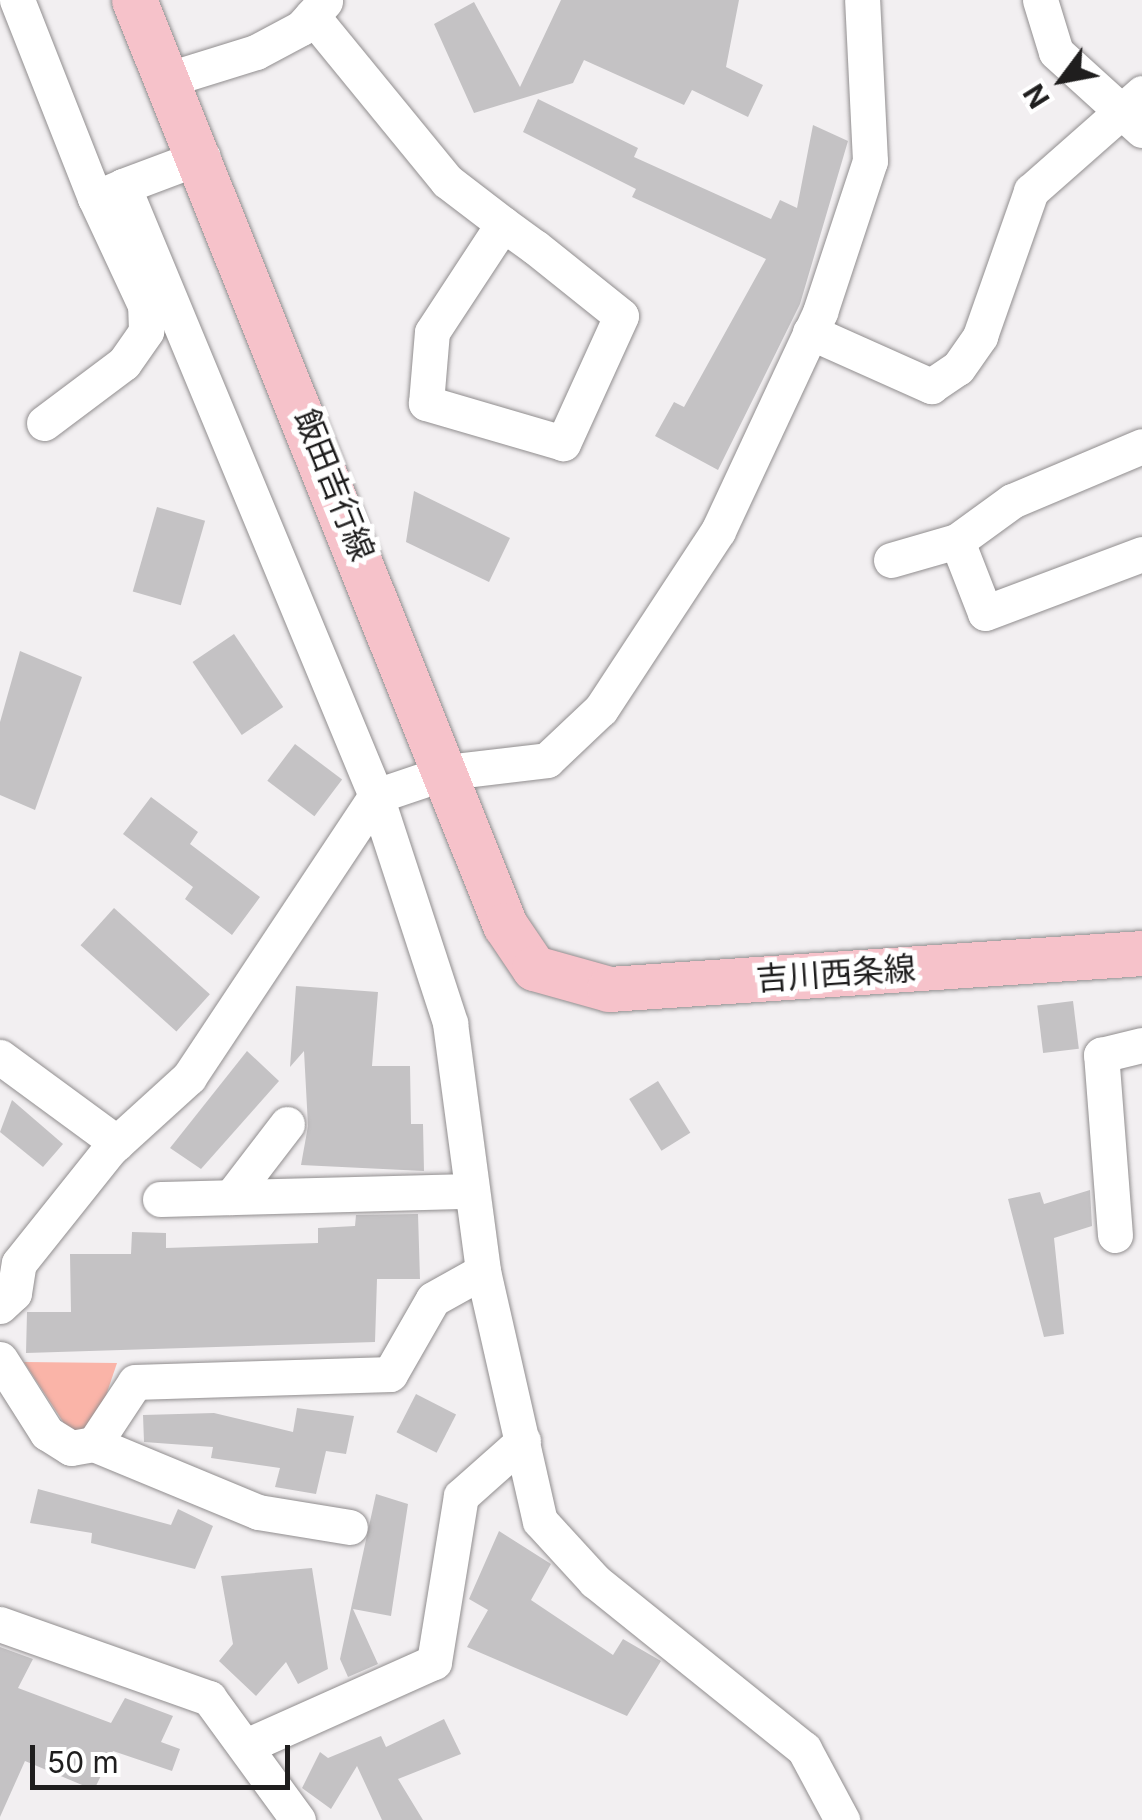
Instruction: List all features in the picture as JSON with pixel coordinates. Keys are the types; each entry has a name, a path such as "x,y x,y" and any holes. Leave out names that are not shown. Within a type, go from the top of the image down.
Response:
{"main road":[{"name":"飯田吉行線","path":"134,0 202,156 506,925 534,968"},
{"name":"吉川西条線","path":"534,968 609,989 1142,953"}],"street":[{"path":"17,0 109,192 376,796 450,1023 483,1271 540,1521 571,1558 804,1750 842,1820"},
{"path":"0,1306 14,1293 20,1263 117,1143 190,1076 376,796 447,772 547,760 601,709 718,531 810,332 870,161 862,0"},
{"path":"810,332 931,386 945,377 980,336 1032,191 1136,112 1056,52 1040,0"},
{"path":"170,79 256,52 319,8 447,181 504,224 621,316 563,443 426,404 432,332 504,224"},
{"path":"109,192 202,156"},
{"path":"44,423 124,363 146,331 145,305 109,192"},
{"path":"892,560 956,540 1012,501 1142,446"},
{"path":"956,540 986,613 1142,554"},
{"path":"1115,1236 1101,1056 1142,1045"},
{"path":"0,1057 117,1143"},
{"path":"231,1197 286,1124"},
{"path":"160,1199 472,1191"},
{"path":"94,1444 135,1382 390,1374 434,1299 483,1271"},
{"path":"0,1359 47,1433 71,1448 94,1444 258,1512 350,1527"},
{"path":"246,1746 434,1662 460,1496 523,1440"},
{"path":"0,1624 210,1698 246,1746 267,1788 298,1820"}],"shaded area":[{"path":"24,1362 117,1363 95,1428 71,1434"}],"building":[{"path":"561,0 739,0 726,67 763,85 748,117 692,90 684,105 584,60 573,83 474,113 434,24 474,2 520,87"},
{"path":"538,99 638,148 634,157 771,219 780,200 797,208 813,125 848,141 800,304 718,470 655,436 674,402 684,407 766,259 632,197 636,189 523,132"},
{"path":"414,491 510,538 489,582 406,542"},
{"path":"157,507 205,521 181,605 133,592"},
{"path":"234,634 283,707 242,735 193,662"},
{"path":"20,651 82,677 35,810 0,795 0,722"},
{"path":"295,744 342,780 314,816 267,781"},
{"path":"151,797 198,832 190,844 260,897 232,935 185,899 193,887 123,834"},
{"path":"114,908 210,994 176,1031 81,945"},
{"path":"296,986 378,992 372,1066 410,1066 411,1124 423,1124 424,1171 301,1165 308,1126 304,1051 290,1067"},
{"path":"1073,1001 1079,1049 1043,1053 1037,1005"},
{"path":"247,1051 279,1081 201,1169 170,1148"},
{"path":"658,1081 690,1133 661,1151 629,1099"},
{"path":"12,1100 63,1144 43,1167 0,1132"},
{"path":"1090,1190 1092,1226 1054,1238 1064,1334 1044,1337 1008,1199 1040,1192 1044,1204"},
{"path":"418,1214 420,1279 377,1279 375,1342 26,1353 27,1312 71,1312 70,1254 131,1254 132,1232 166,1233 166,1248 318,1243 318,1228 355,1226 356,1215"},
{"path":"416,1394 456,1414 437,1453 396,1432"},
{"path":"297,1408 354,1416 346,1454 326,1451 316,1494 275,1487 280,1468 211,1458 213,1447 144,1442 143,1415 214,1413 293,1432"},
{"path":"38,1489 171,1525 178,1509 213,1526 195,1569 91,1543 92,1533 30,1523"},
{"path":"376,1494 408,1504 391,1616 353,1609 378,1664 348,1677 340,1659"},
{"path":"499,1531 551,1564 531,1600 613,1655 623,1639 661,1661 627,1716 467,1647 488,1610 469,1599"},
{"path":"312,1568 328,1669 298,1684 286,1662 256,1696 219,1661 233,1644 221,1576"},
{"path":"0,1647 33,1659 18,1688 111,1723 125,1698 173,1716 161,1742 180,1749 172,1771 113,1751 94,1790 25,1761 0,1817"},
{"path":"444,1719 461,1754 398,1779 423,1820 382,1820 357,1766 331,1809 302,1788 320,1752 328,1758 381,1736 386,1747"}]}
